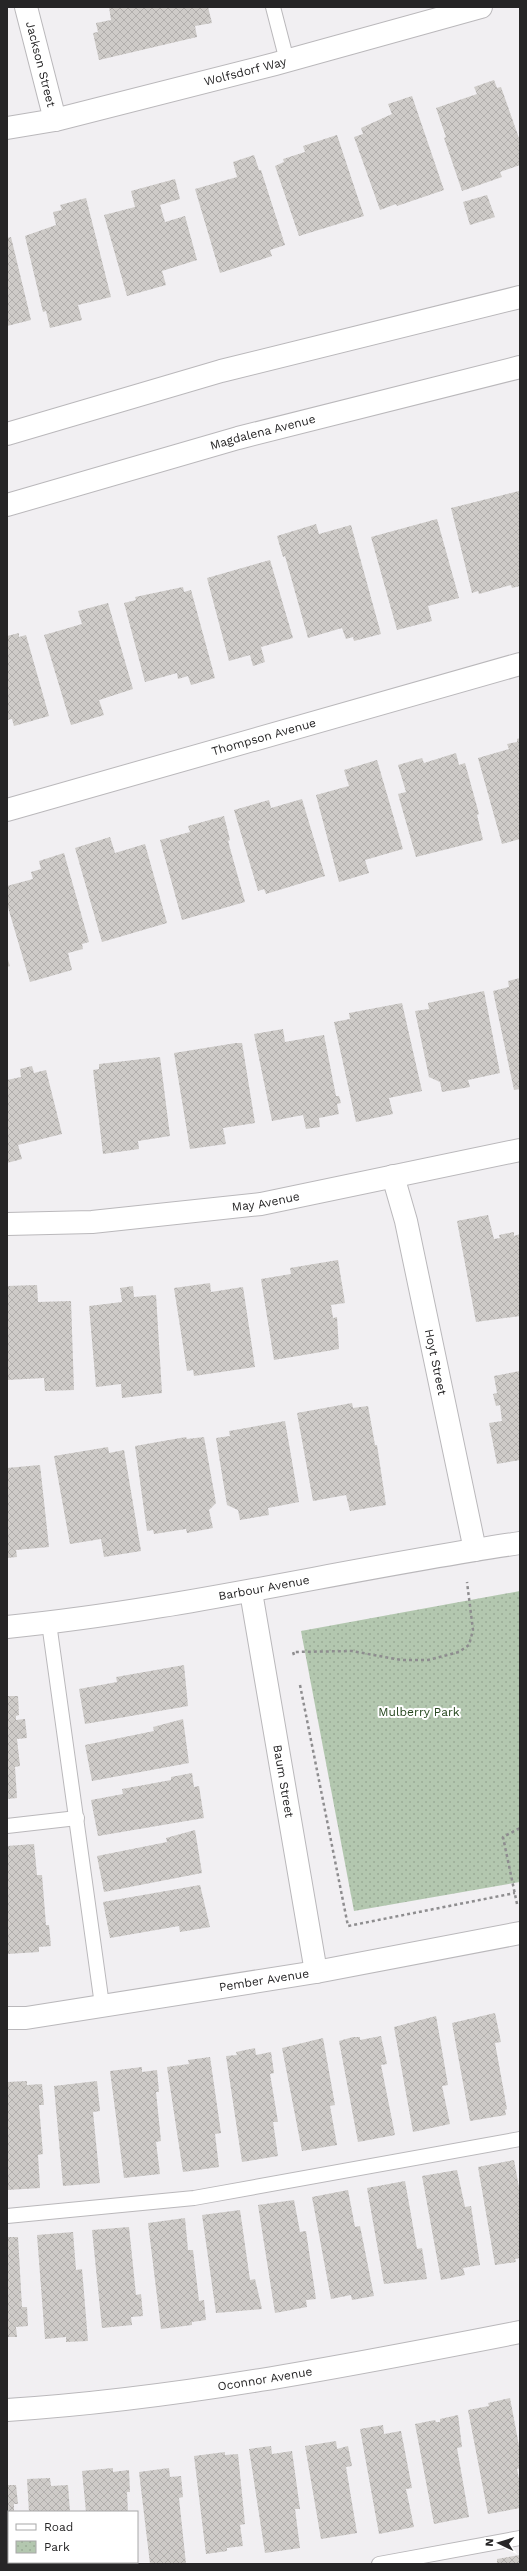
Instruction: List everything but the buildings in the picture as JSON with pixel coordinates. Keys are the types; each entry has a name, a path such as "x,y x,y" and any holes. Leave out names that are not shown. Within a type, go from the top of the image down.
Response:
{"street":[{"name":"Jackson Street","path":"26,7 55,120"},
{"name":"Wolfsdorf Way","path":"7,128 55,120 287,61 481,7"},
{"path":"7,434 221,371 520,296"},
{"name":"Magdalena Avenue","path":"7,505 238,438 520,367"},
{"name":"Thompson Avenue","path":"7,810 520,664"},
{"name":"May Avenue","path":"7,1224 92,1222 261,1204 520,1150"},
{"name":"Hoyt Street","path":"393,1176 406,1221 468,1551"},
{"name":"Barbour Avenue","path":"7,1627 49,1623 251,1592 468,1551 520,1543"},
{"name":"Baum Street","path":"251,1592 316,1972"},
{"name":"Pember Avenue","path":"7,2018 26,2018 316,1972 520,1932"},
{"name":"Oconnor Avenue","path":"7,2410 76,2405 334,2368 520,2332"}],"lane":[{"path":"273,7 287,61"},
{"path":"49,1623 102,2005"},
{"path":"7,1826 77,1818"},
{"path":"7,2216 194,2198 520,2139"},
{"path":"379,2564 520,2538"}],"path":[{"path":"295,1660 293,1652 352,1650 401,1660 428,1660 459,1652 469,1645 474,1622 468,1551"},
{"path":"300,1684 348,1926 514,1893"},
{"path":"517,1906 503,1837 520,1828"}],"green space":[{"name":"Mulberry Park","path":"520,1591 520,1882 354,1911 301,1631"}]}
